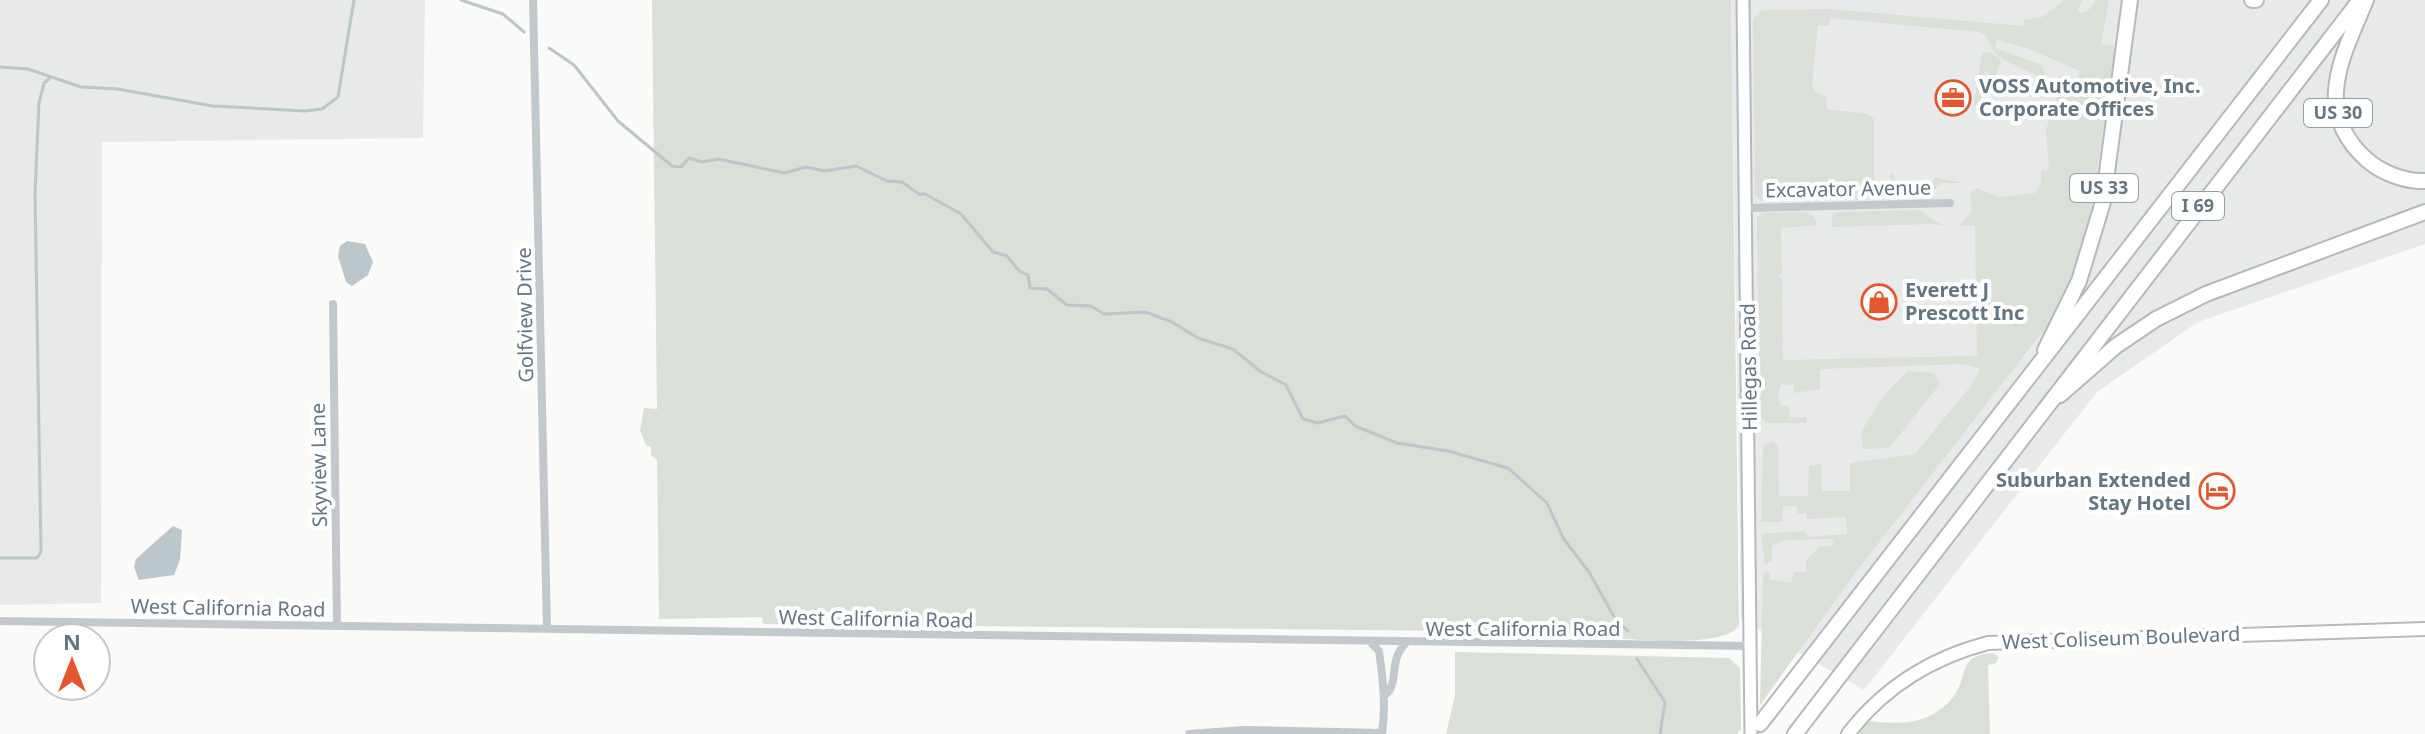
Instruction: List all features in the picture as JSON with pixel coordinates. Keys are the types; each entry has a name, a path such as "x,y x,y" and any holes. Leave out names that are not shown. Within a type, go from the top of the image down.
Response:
{"highway":[{"name":"US 33","path":"2040,365 2092,243 2103,202 2130,0"},
{"name":"I 69","path":"1755,729 2321,0"},
{"name":"I 69","path":"1795,734 2038,414 2360,0"},
{"name":"US 30","path":"2366,0 2343,49 2337,73 2338,119 2351,145 2371,164 2393,176 2425,181"},
{"path":"2038,414 2116,346 2156,319 2206,294 2425,212"}],"main road":[{"name":"Hillegas Road","path":"1743,0 1750,668 1755,729"},
{"name":"West Coliseum Boulevard","path":"1848,734 1868,710 1904,679 1938,659 1988,643 2425,629"}],"street":[{"name":"Golfview Drive","path":"533,0 547,629"},
{"name":"Excavator Avenue","path":"1746,208 1950,203"},
{"name":"Skyview Lane","path":"333,304 337,626"},
{"name":"West California Road","path":"0,621 1405,644 1751,646"},
{"path":"1189,734 1244,730 1382,734 1385,695 1381,687 1379,651 1371,643"},
{"path":"1385,695 1392,687 1394,657 1405,644"}],"shaded area":[{"path":"0,0 425,0 423,138 102,142 101,603 0,605"},
{"path":"652,0 1731,0 1739,626 1727,634 1707,639 1656,641 1563,632 763,624 762,617 659,619 657,460 651,455 651,447 646,445 640,430 644,408 657,409"},
{"path":"1731,0 2425,0 2425,244 2198,322 2097,392 1864,690 1741,619"},
{"path":"2064,0 2082,0 2077,12 2083,13 2096,0 2109,0 2101,44 2115,46 2090,220 2077,266 2050,322 1856,572 1760,705 1763,573 1769,572 1770,579 1791,583 1794,572 1806,572 1806,560 1820,546 1833,546 1833,539 1784,540 1772,546 1772,560 1765,565 1761,534 1805,531 1808,537 1847,534 1846,517 1807,519 1806,512 1797,515 1797,506 1783,506 1782,522 1761,522 1763,447 1771,441 1778,444 1779,496 1808,496 1809,466 1821,464 1822,491 1850,491 1850,463 1915,454 1974,382 1980,368 1962,364 1820,369 1820,389 1794,393 1794,385 1781,384 1778,395 1781,406 1789,406 1790,418 1806,417 1807,423 1766,423 1760,416 1757,218 1763,213 1806,212 1818,225 1781,228 1782,273 1778,278 1782,279 1783,360 1977,356 1975,226 1960,226 1972,210 1970,193 1976,188 2000,197 2035,193 2041,184 2041,171 2049,169 2046,130 2060,87 2053,82 2062,75 2077,79 2080,71 2026,48 1997,40 1995,48 2042,65 2045,75 2040,78 2000,57 1979,32 1831,18 1829,26 1818,25 1812,85 1816,93 1826,97 1827,109 1868,114 1874,119 1874,194 1864,199 1762,201 1755,195 1753,19 1762,10 1830,9 2023,26 2024,20 2042,17"},
{"path":"1982,52 1992,53 2001,61 1991,89 1992,76 1988,77 1988,71 1984,72 1986,78 1981,77 1982,81 1987,79 1988,88 1981,97 1981,106 1974,105"},
{"path":"1894,173 1894,180 1931,185 1935,177 1962,183 1942,183 1924,198 1902,198 1891,191 1890,174"},
{"path":"1919,210 1943,226 1831,227 1832,217 1838,212"},
{"path":"347,241 365,244 373,262 368,275 352,286 346,282 338,256 340,246"},
{"path":"1908,371 1934,373 1940,384 1889,448 1863,449 1861,432 1886,393"},
{"path":"173,526 182,530 180,560 174,575 139,580 134,567 136,559"},
{"path":"1455,652 1729,658 1740,668 1741,729 1737,734 1446,734 1455,696"},
{"path":"1993,653 1999,657 1996,663 1988,665 1990,734 1858,734 1869,721 1915,721 1936,713 1954,696 1969,662"}],"waterway":[{"path":"0,67 28,69 81,87 117,89 213,106 305,111 322,109 338,97 354,0"},
{"path":"461,0 503,14 524,32"},
{"path":"549,48 574,65 618,121 672,166 681,167 689,158 701,162 719,159 784,173 806,167 825,171 856,166 887,181 902,182 919,194 925,194 961,214 993,252 1007,256 1019,271 1028,275 1030,288 1047,289 1067,305 1091,306 1104,314 1145,312 1172,322 1198,338 1233,349 1260,371 1286,385 1303,419 1318,423 1345,416 1355,426 1397,443 1448,451 1508,468 1547,503 1563,538 1589,572 1616,620 1628,631"},
{"path":"0,558 37,558 41,552 35,193 39,103 44,83 50,78"},
{"path":"1637,659 1665,702 1660,734"}],"place":[{"name":"VOSS Automotive, Inc. Corporate Offices","path":"1953,98"},
{"name":"Everett J Prescott Inc","path":"1879,302"},
{"name":"Suburban Extended Stay Hotel","path":"2217,491"}]}
